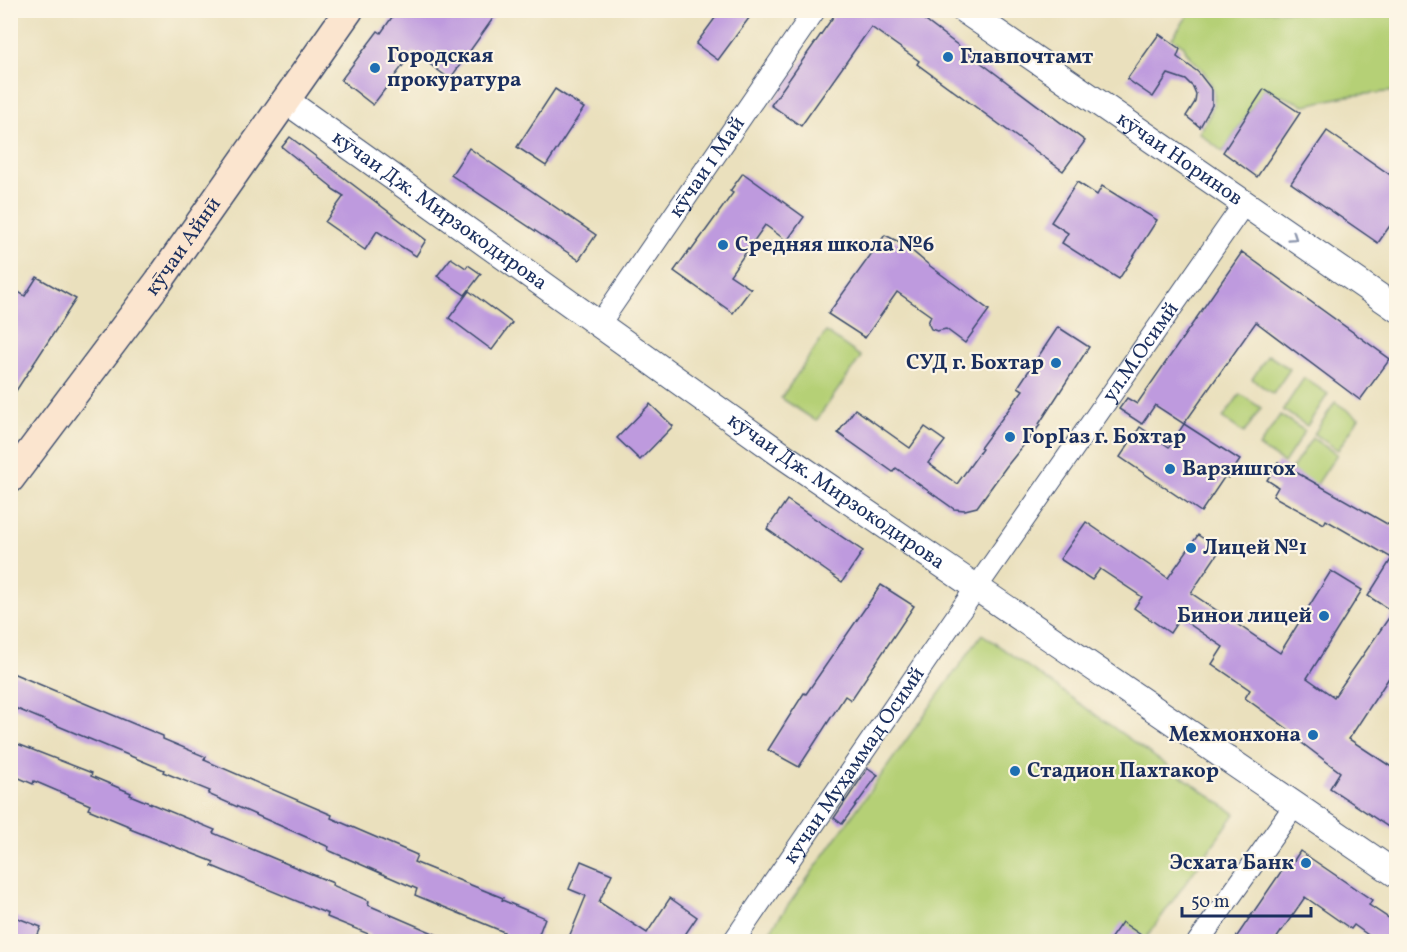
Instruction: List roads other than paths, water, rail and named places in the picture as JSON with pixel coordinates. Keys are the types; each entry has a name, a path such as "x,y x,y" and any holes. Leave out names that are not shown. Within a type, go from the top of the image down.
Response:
{"main road":[{"name":"кӯчаи Айнӣ","path":"10,479 159,281 349,10"}],"street":[{"name":"кӯчаи 1 Май","path":"600,323 815,10"},
{"name":"кӯчаи Норинов","path":"964,10 1396,308"},
{"name":"кӯчаи Дж. Мирзокодирова","path":"285,100 782,455 1396,874"},
{"name":"ул.М.Осимй","path":"977,589 1244,204"},
{"name":"кучаи Муҳаммад Осимй","path":"733,942 977,589"},
{"path":"1198,942 1295,805"}],"place":[{"name":"Главпочтамт","path":"948,57"},
{"name":"Городская прокуратура","path":"375,68"},
{"name":"Средняя школа №6","path":"723,245"},
{"name":"СУД г. Бохтар","path":"1056,363"},
{"name":"ГорГаз г. Бохтар","path":"1010,437"},
{"name":"Варзишгох","path":"1170,469"},
{"name":"Лицей №1","path":"1191,548"},
{"name":"Бинои лицей","path":"1324,616"},
{"name":"Мехмонхона","path":"1313,735"},
{"name":"Стадион Пахтакор","path":"1015,771"},
{"name":"Эсхата Банк","path":"1306,863"}]}
